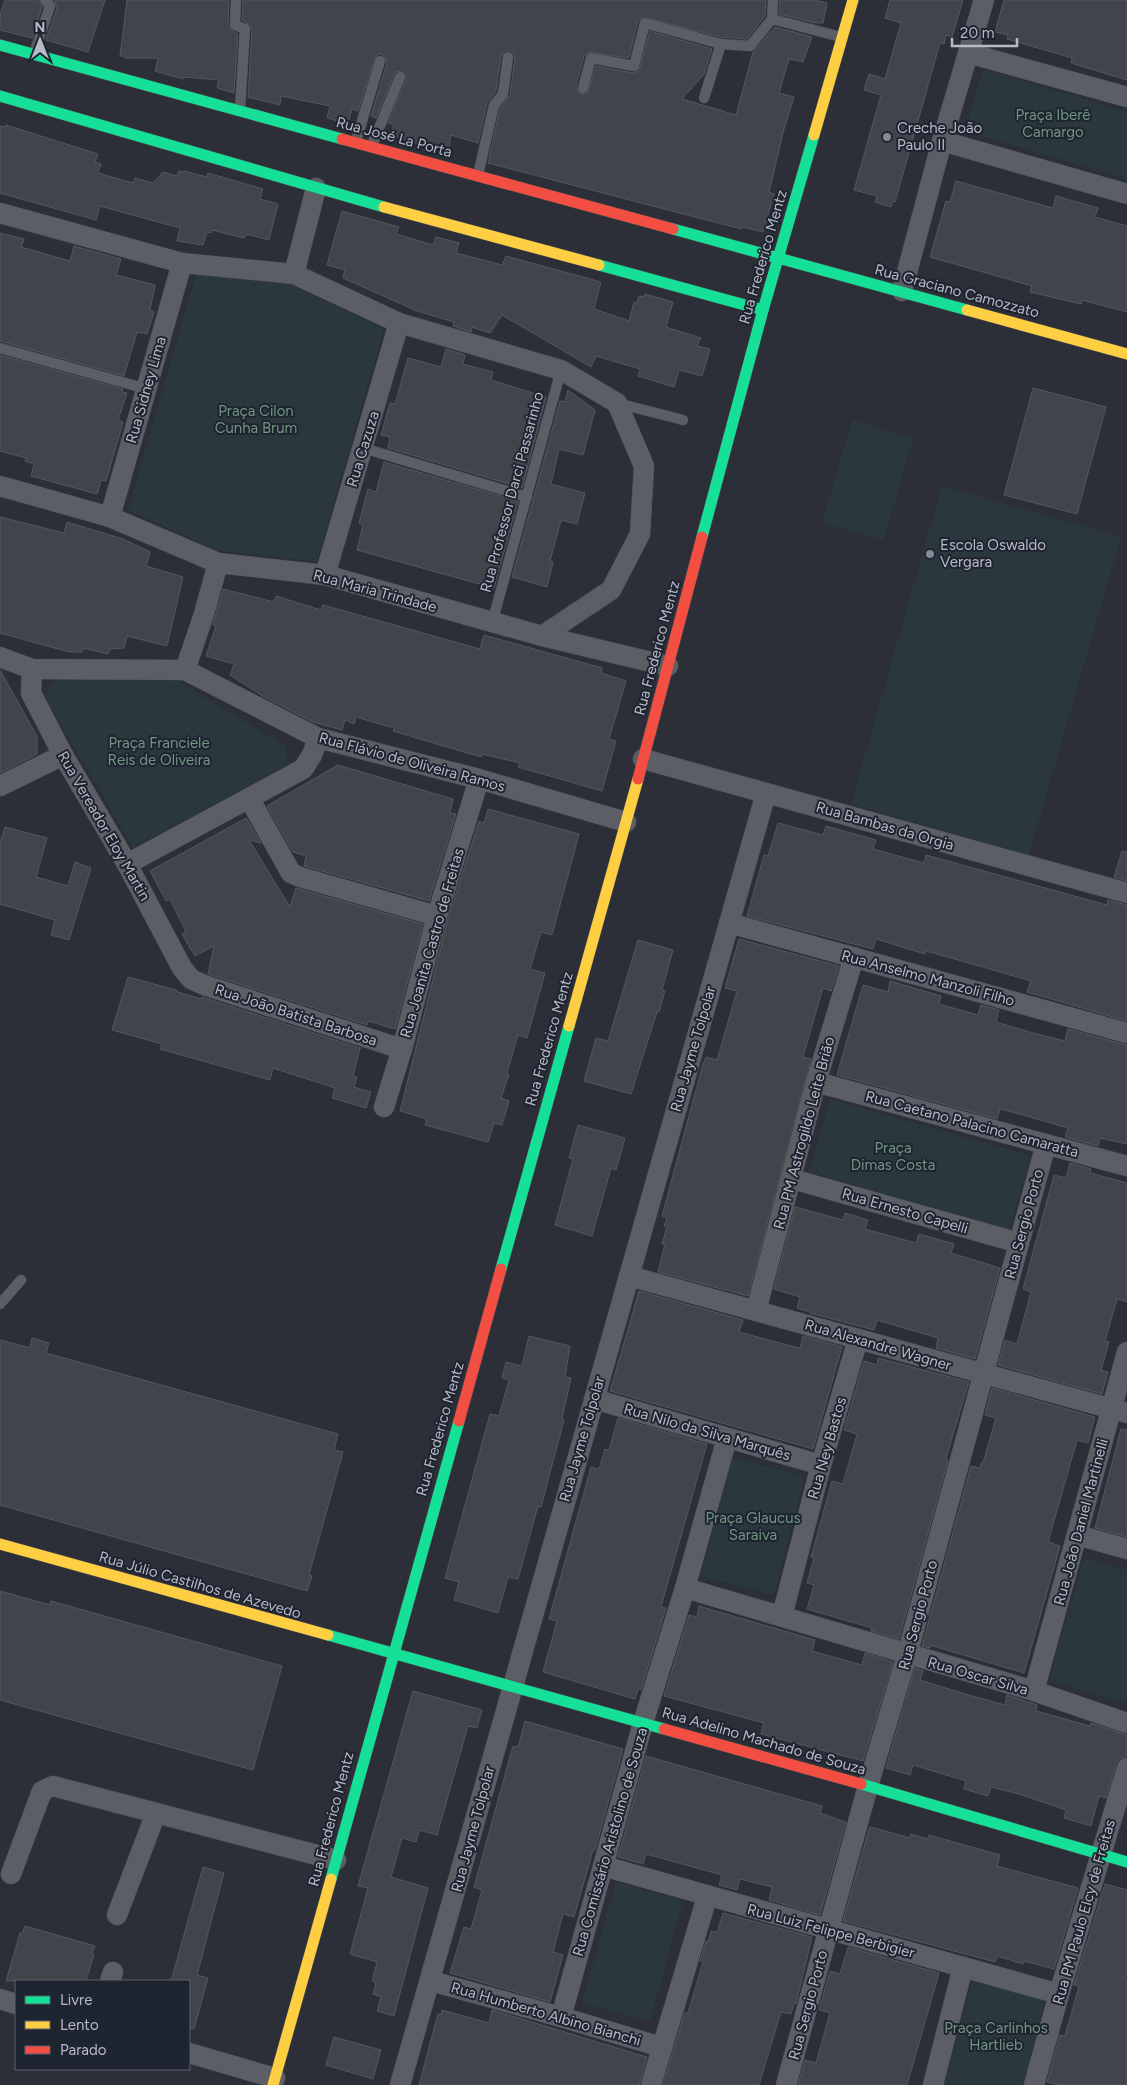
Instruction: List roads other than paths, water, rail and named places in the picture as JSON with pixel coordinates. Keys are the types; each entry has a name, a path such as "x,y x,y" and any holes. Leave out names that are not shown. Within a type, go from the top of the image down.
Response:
{"street":[{"name":"Rua Frederico Mentz","path":"274,2081 626,822 763,310 852,0"},
{"path":"902,291 942,141 984,0"},
{"name":"Rua José La Porta","path":"0,45 779,257"},
{"path":"968,53 1127,97"},
{"path":"0,96 316,188 763,310"},
{"path":"942,141 1127,194"},
{"path":"294,274 316,188"},
{"path":"0,213 182,262 294,274 399,324 561,370 617,403 644,466 640,534 611,590 542,636"},
{"name":"Rua Graciano Camozzato","path":"779,257 1127,354"},
{"name":"Rua Sidney Lima","path":"110,517 182,262"},
{"name":"Rua Cazuza","path":"325,575 399,324"},
{"name":"Rua Maria Trindade","path":"0,486 110,517 218,563 325,575 492,623 668,666"},
{"path":"185,670 204,614 218,563"},
{"name":"Rua Flávio de Oliveira Ramos","path":"0,657 32,669 185,670 318,738 479,779 626,822"},
{"name":"Rua Vereador Eloy Martin","path":"32,669 30,693 63,756 127,864 182,968 191,979"},
{"path":"127,864 303,768 312,755 318,738"},
{"path":"0,786 63,756"},
{"name":"Rua Bambas da Orgia","path":"643,759 1127,893"},
{"name":"Rua Joanita Castro de Freitas","path":"384,1107 402,1049 437,916 479,779"},
{"name":"Rua Jayme Tolpolar","path":"400,2085 766,793"},
{"path":"249,798 291,873 437,916"},
{"name":"Rua Anselmo Manzoli Filho","path":"729,923 1127,1033"},
{"name":"Rua PM Astrogildo Leite Brião","path":"756,1310 816,1082 854,957"},
{"name":"Rua João Batista Barbosa","path":"191,979 204,985 402,1049"},
{"name":"Rua Caetano Palacino Camaratta","path":"816,1082 1127,1166"},
{"name":"Rua Sergio Porto","path":"786,2085 868,1786 907,1655 1046,1144"},
{"name":"Rua Ernesto Capelli","path":"792,1179 1019,1243"},
{"name":"Rua Alexandre Wagner","path":"629,1276 1119,1411"},
{"name":"Rua Ney Bastos","path":"782,1616 821,1465 858,1339"},
{"name":"Rua João Daniel Martinelli","path":"1034,1691 1077,1535 1119,1411 1127,1352"},
{"name":"Rua Nilo da Silva Marquês","path":"594,1400 821,1465"},
{"name":"Rua Comissário Aristolino de Souza","path":"561,2016 643,1723 685,1588 727,1438"},
{"path":"1077,1535 1127,1549"},
{"name":"Rua Júlio Castilhos de Azevedo","path":"0,1544 392,1655"},
{"name":"Rua Oscar Silva","path":"685,1588 1034,1691 1127,1723"},
{"name":"Rua Adelino Machado de Souza","path":"392,1655 868,1786 1127,1862"},
{"name":"Rua PM Paulo Elcy de Freitas","path":"1034,2085 1059,1994 1127,1768"},
{"path":"11,1874 42,1791 53,1786 336,1860"},
{"path":"116,1915 156,1813"},
{"name":"Rua Luiz Felippe Berbigier","path":"603,1866 707,1897 1059,1994"},
{"path":"651,2085 707,1897"},
{"path":"933,2085 963,1967"},
{"name":"Rua Humberto Albino Bianchi","path":"431,1981 561,2016 661,2047"},
{"path":"0,1999 15,2004"},
{"path":"190,2053 274,2081"}],"lane":[{"path":"34,54 50,6 45,0"},
{"path":"236,0 235,25 245,29 240,110"},
{"path":"583,88 590,58 634,66 645,23 721,44 750,46 772,19 773,0"},
{"path":"772,19 842,37"},
{"path":"704,98 721,44"},
{"path":"478,175 494,105 503,94 508,57"},
{"path":"355,142 380,61"},
{"path":"372,146 400,77"},
{"path":"0,348 147,389"},
{"name":"Rua Professor Darci Passarinho","path":"492,623 561,370"},
{"path":"617,403 683,420"},
{"path":"363,448 527,497"},
{"path":"0,1304 21,1280"}],"place":[{"name":"Creche João Paulo II","path":"887,137"},
{"name":"Escola Oswaldo Vergara","path":"930,554"}],"park label":[{"name":"Praça Iberê Camargo","path":"1053,124"},
{"name":"Praça Cilon Cunha Brum","path":"256,420"},
{"name":"Praça Franciele Reis de Oliveira","path":"159,752"},
{"name":"Praça Dimas Costa","path":"893,1156"},
{"name":"Praça Glaucus Saraiva","path":"753,1526"},
{"name":"Praça Carlinhos Hartlieb","path":"996,2036"}]}
